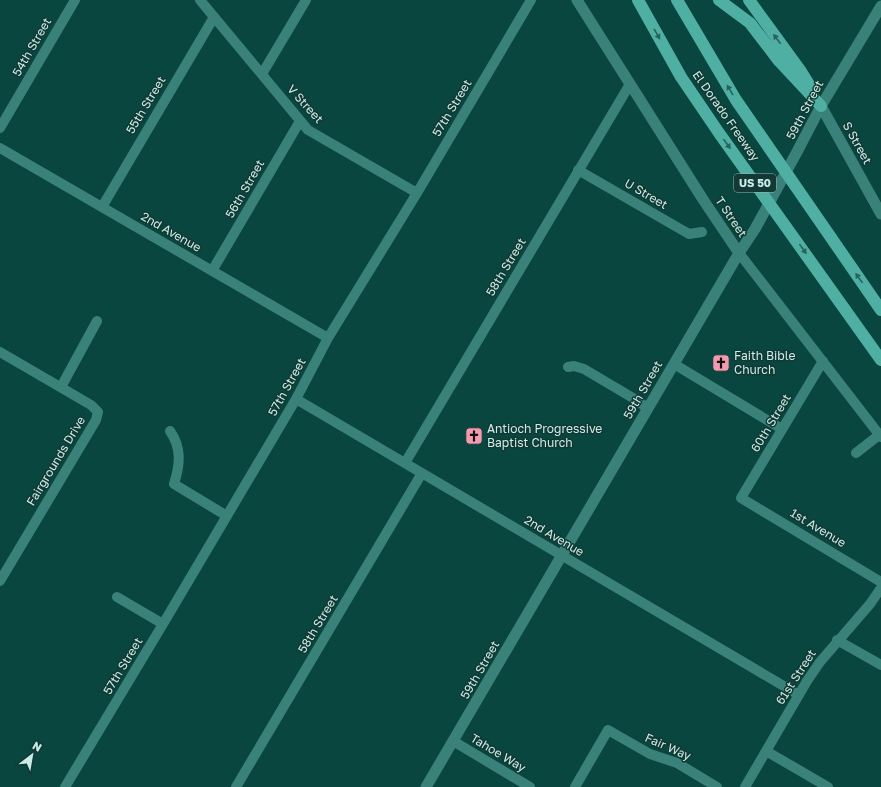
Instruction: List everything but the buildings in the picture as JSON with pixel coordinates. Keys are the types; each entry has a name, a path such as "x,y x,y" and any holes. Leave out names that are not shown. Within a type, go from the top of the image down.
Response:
{"highway":[{"name":"El Dorado Freeway","path":"638,0 681,77 881,360"},
{"name":"El Dorado Freeway","path":"676,0 736,100 881,310"},
{"path":"720,0 750,23 779,61 821,106"},
{"path":"749,0 800,70 821,106"}],"street":[{"name":"54th Street","path":"0,128 75,0"},
{"name":"V Street","path":"200,0 308,130 417,193"},
{"path":"262,74 306,0"},
{"name":"57th Street","path":"65,787 296,399 328,338 417,193 531,0"},
{"name":"T Street","path":"577,0 704,201 739,253 880,436"},
{"name":"59th Street","path":"426,787 739,253 755,229 821,106 881,6"},
{"name":"55th Street","path":"102,207 214,17"},
{"name":"58th Street","path":"405,463 630,84"},
{"name":"S Street","path":"821,106 881,214"},
{"name":"56th Street","path":"212,271 300,121"},
{"name":"2nd Avenue","path":"0,148 328,338"},
{"name":"U Street","path":"578,170 689,234 702,232"},
{"path":"61,387 97,321"},
{"name":"Fairgrounds Drive","path":"0,352 91,404 98,412 0,581"},
{"name":"60th Street","path":"741,498 823,361"},
{"path":"674,364 782,429"},
{"path":"568,367 574,366 584,369 638,401 648,409"},
{"name":"2nd Avenue","path":"296,399 799,695"},
{"path":"170,431 175,438 180,457 178,472 174,484 226,516"},
{"path":"856,453 880,436"},
{"name":"58th Street","path":"236,787 422,473"},
{"name":"1st Avenue","path":"741,498 881,582"},
{"name":"61st Street","path":"745,787 820,662 837,640 862,614 881,588"},
{"path":"117,597 163,624"},
{"path":"837,640 881,665"},
{"name":"Fair Way","path":"575,787 608,730 650,754 677,763 717,787"},
{"name":"Tahoe Way","path":"453,741 530,787"},
{"path":"766,751 828,787"}],"place":[{"name":"Faith Bible Church","path":"721,363"},
{"name":"Antioch Progressive Baptist Church","path":"474,436"}]}
